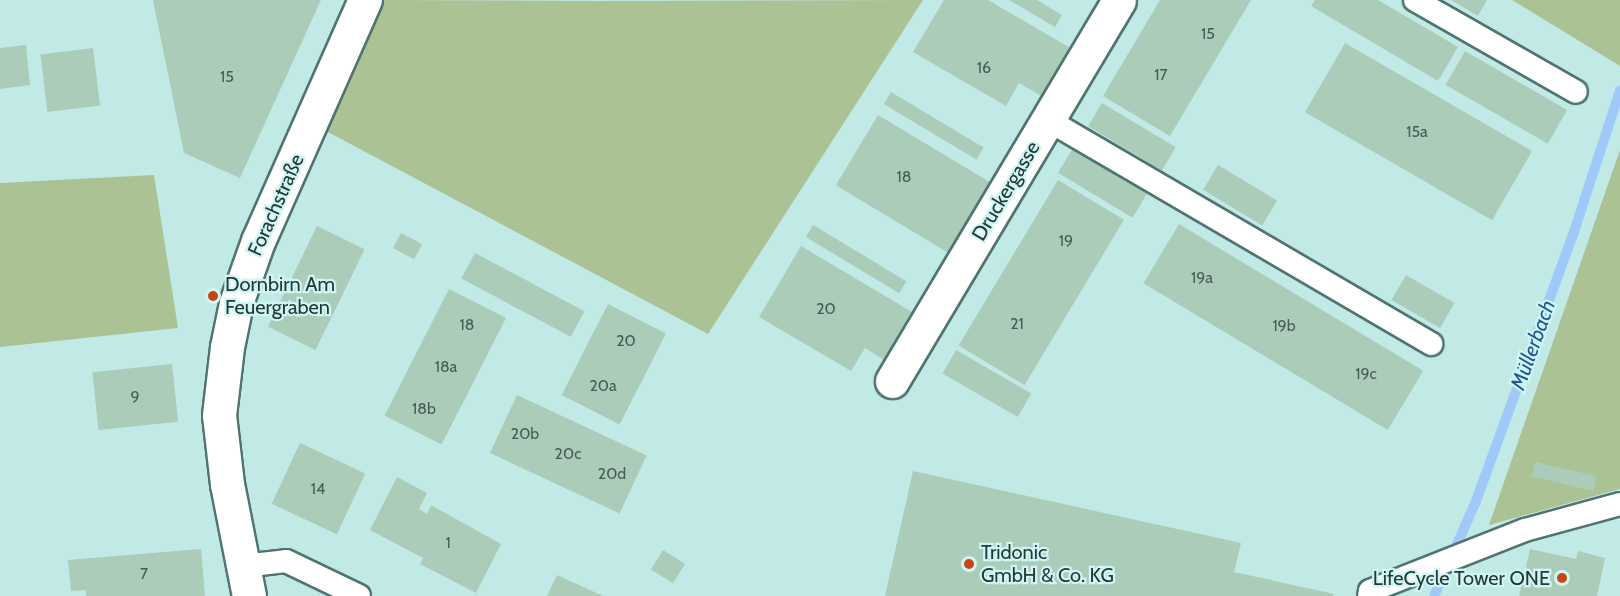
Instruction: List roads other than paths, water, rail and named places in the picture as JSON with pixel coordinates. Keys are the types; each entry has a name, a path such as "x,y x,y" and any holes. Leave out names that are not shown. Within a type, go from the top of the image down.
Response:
{"street":[{"name":"Forachstraße","path":"246,581 227,484 219,415 233,314 258,242 306,138 365,0"},
{"name":"Druckergasse","path":"892,381 1119,0"}],"lane":[{"path":"1415,0 1576,92"},
{"path":"1048,120 1431,344"},
{"path":"1369,596 1370,591 1525,530 1620,504"},
{"path":"246,581 286,561 359,596"}],"waterway":[{"name":"Müllerbach","path":"1434,596 1476,501 1573,235 1620,90"}],"place":[{"name":"Dornbirn Am Feuergraben","path":"213,296"},
{"name":"Tridonic GmbH & Co. KG","path":"969,564"},
{"name":"LifeCycle Tower ONE","path":"1562,578"}]}
